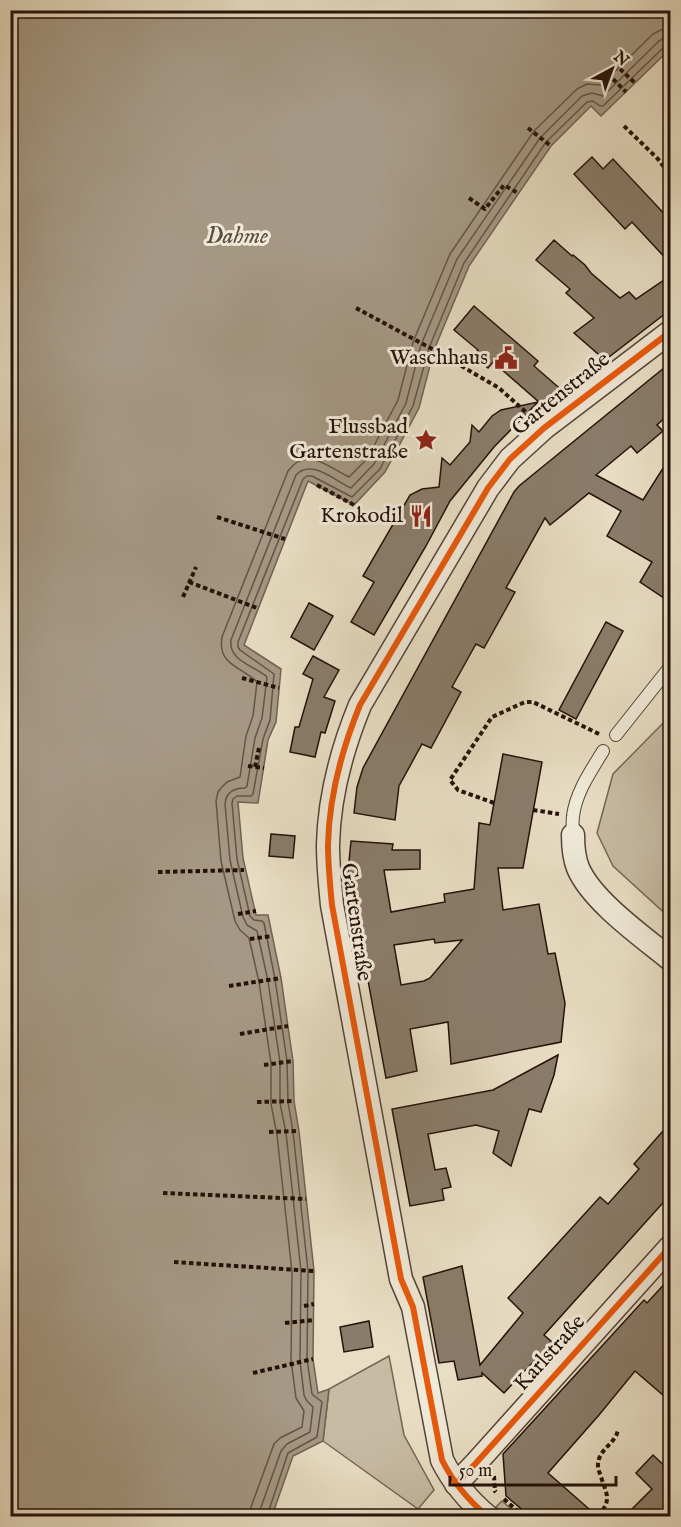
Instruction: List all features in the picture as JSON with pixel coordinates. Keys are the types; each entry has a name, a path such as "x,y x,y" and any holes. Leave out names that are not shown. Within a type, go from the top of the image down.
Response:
{"street":[{"name":"Gartenstraße","path":"487,1516 470,1502 448,1473 442,1460 413,1307 401,1279 332,905 328,844 332,807 340,763 360,705 488,488 510,459 544,428 670,332"},
{"path":"573,826 573,845 578,867 588,885 605,905 670,959"},
{"name":"Karlstraße","path":"456,1484 670,1247"}],"lane":[{"path":"609,735 670,667"},
{"path":"573,826 577,802 586,779 603,751"}],"path":[{"path":"620,69 635,83"},
{"path":"613,79 626,92"},
{"path":"624,126 658,159 670,175"},
{"path":"528,128 551,146"},
{"path":"469,198 485,209 504,185 518,193"},
{"path":"356,308 499,388 527,413"},
{"path":"317,485 354,505"},
{"path":"217,517 285,539"},
{"path":"183,597 196,567"},
{"path":"189,582 258,609"},
{"path":"242,678 279,688"},
{"path":"494,803 458,790 450,780 492,717 525,702 533,702 609,735"},
{"path":"255,767 259,748"},
{"path":"248,766 264,768"},
{"path":"533,810 573,826"},
{"path":"158,872 244,870"},
{"path":"238,914 256,911"},
{"path":"250,939 272,936"},
{"path":"229,986 281,978"},
{"path":"240,1034 288,1026"},
{"path":"264,1065 293,1061"},
{"path":"257,1102 294,1101"},
{"path":"269,1132 299,1131"},
{"path":"162,1193 306,1199"},
{"path":"174,1262 314,1271"},
{"path":"304,1306 314,1304"},
{"path":"285,1323 314,1320"},
{"path":"253,1373 314,1359"},
{"path":"598,1516 605,1509 608,1499 598,1466 602,1452 613,1441 618,1430"}],"shaded area":[{"path":"670,716 670,918 613,866 597,833 613,774"},
{"path":"389,1356 404,1435 434,1490 418,1509 323,1441 329,1389"},
{"path":"502,1501 519,1516 505,1516 496,1507"}],"water":[{"name":"Dahme","path":"10,11 670,11 670,49 601,116 591,106 551,146 469,266 434,350 419,408 385,472 354,505 308,481 244,645 281,669 276,722 268,740 258,803 238,802 243,858 256,915 268,915 281,978 293,1061 294,1101 314,1271 313,1359 318,1393 329,1389 323,1441 293,1456 272,1516 11,1516"}],"building":[{"path":"592,157 603,169 613,159 670,220 670,263 632,222 625,229 574,174"},
{"path":"554,240 620,298 629,292 636,299 670,276 670,310 605,360 574,333 594,318 566,293 570,289 536,260"},
{"name":"Waschhaus","path":"474,306 538,361 534,366 564,392 554,404 547,409 493,362 488,368 473,356 478,350 454,330"},
{"path":"670,363 670,413 657,425 663,431 637,453 631,446 596,475 643,500 670,457 670,602 640,582 652,562 607,536 621,511 589,493 550,525 545,518 506,588 515,592 508,605 484,648 476,644 452,687 461,692 431,748 422,744 399,786 395,820 354,813 357,787 363,768 514,492"},
{"path":"538,402 494,447 450,501 374,635 351,622 374,582 363,576 410,495 422,489 439,487 442,458 450,465 470,442 472,425 479,432 492,416 501,410"},
{"path":"309,603 333,616 314,650 291,637"},
{"path":"606,622 623,631 576,719 559,710"},
{"path":"313,656 339,670 324,697 335,701 325,733 321,732 315,757 290,752 295,727 299,727 313,679 303,674"},
{"path":"503,754 542,762 523,868 498,868 503,910 539,904 548,954 555,953 565,1003 561,1042 451,1064 448,1022 410,1029 417,1071 386,1078 348,872 351,841 393,844 392,850 420,850 420,869 384,870 391,912 445,902 444,894 474,889 479,823 490,825","holes":["434,939 435,943 462,940 430,978 401,985 394,945"]},
{"path":"271,834 295,836 293,858 269,856"},
{"path":"558,1055 554,1075 541,1112 529,1109 511,1166 493,1153 499,1131 476,1125 428,1134 435,1170 446,1168 451,1187 442,1189 444,1200 410,1206 392,1109 493,1090"},
{"path":"670,1123 670,1195 544,1335 552,1342 504,1393 482,1373 482,1376 458,1380 454,1361 439,1363 423,1277 462,1266 480,1365 523,1313 508,1298 600,1197 608,1204 639,1169 634,1164"},
{"path":"670,1278 670,1401 635,1371 548,1473 597,1516 530,1516 506,1496 503,1454 644,1300 647,1303"},
{"path":"369,1321 373,1347 344,1352 340,1327"},
{"path":"653,1455 670,1471 670,1516 625,1516 652,1489 636,1473"}],"cycle path":[{"path":"487,1516 462,1490 442,1460 413,1307 401,1279 332,905 328,845 331,809 342,756 360,705 488,488 510,459 544,428 670,332"},
{"path":"456,1484 670,1247"}],"place":[{"name":"Waschhaus","path":"506,358"},
{"name":"Flussbad Gartenstraße","path":"426,440"},
{"name":"Krokodil","path":"421,516"}]}
